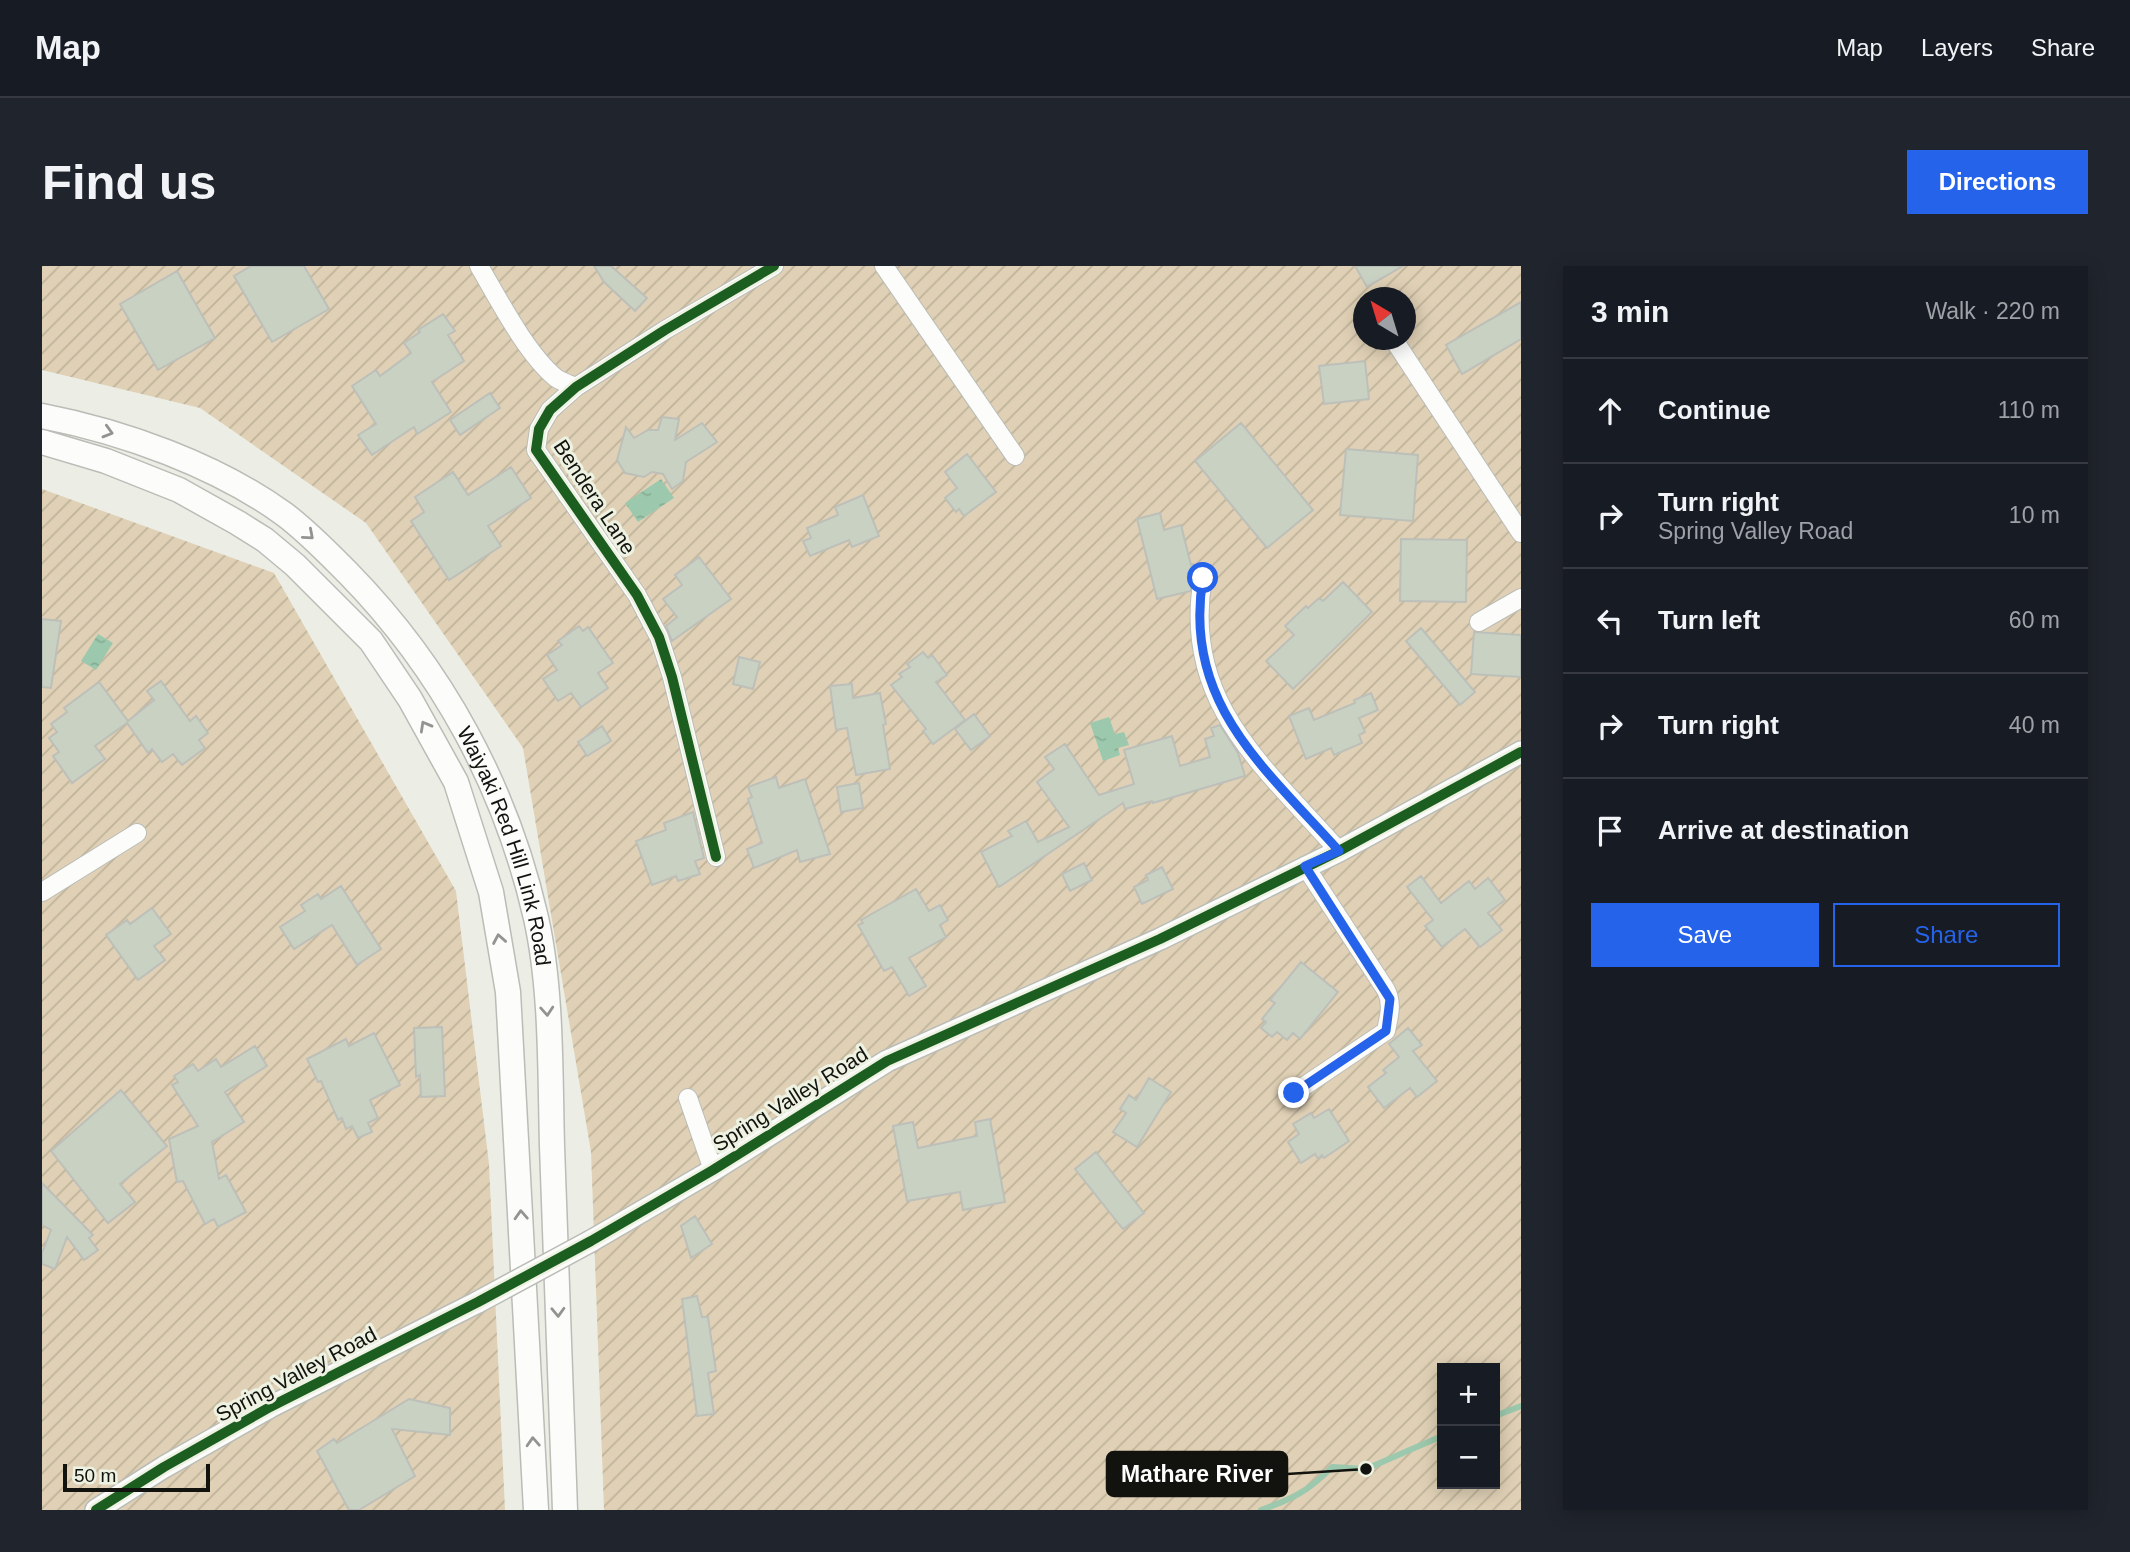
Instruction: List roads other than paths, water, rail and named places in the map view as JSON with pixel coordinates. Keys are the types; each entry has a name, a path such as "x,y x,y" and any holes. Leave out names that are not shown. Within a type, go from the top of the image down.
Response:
{"main road":[{"name":"Waiyaki Red Hill Link Road","path":"42,416 122,436 172,456 227,479 284,514 327,552 382,608 456,712 482,762 517,851 536,920 548,1010 565,1510"},
{"name":"Waiyaki Red Hill Link Road","path":"42,442 106,461 179,490 256,535 295,565 371,640 410,699 456,782 491,892 508,992 536,1510"}],"street":[{"path":"479,266 541,363 558,379 576,387"},
{"name":"Bendera Lane","path":"716,857 672,677 659,637 637,595 536,450 539,429 545,419 576,387 665,330 774,266"},
{"path":"884,266 1015,456"},
{"path":"1401,350 1521,533"},
{"path":"1203,578 1199,601 1201,640 1207,674 1215,696 1229,723 1339,851"},
{"path":"1479,622 1521,598"},
{"name":"Spring Valley Road","path":"96,1510 164,1467 270,1407 478,1302 591,1241 713,1170 887,1061 1160,939 1339,851 1521,751"},
{"path":"42,892 137,833"},
{"path":"1294,1093 1386,1031 1390,1012 1390,999 1386,990 1305,866"},
{"path":"688,1098 713,1170"}],"water":[{"path":"661,479 674,498 638,522 625,503"},
{"path":"98,634 113,643 96,670 81,661"},
{"path":"1109,717 1115,734 1124,732 1129,745 1118,748 1120,755 1103,761 1090,723"}],"waterway":[{"path":"1500,1414 1521,1406"},
{"path":"1261,1510 1300,1493 1332,1467 1366,1469 1437,1438"}],"place":[{"name":"Mathare River","path":"1366,1469"}]}
